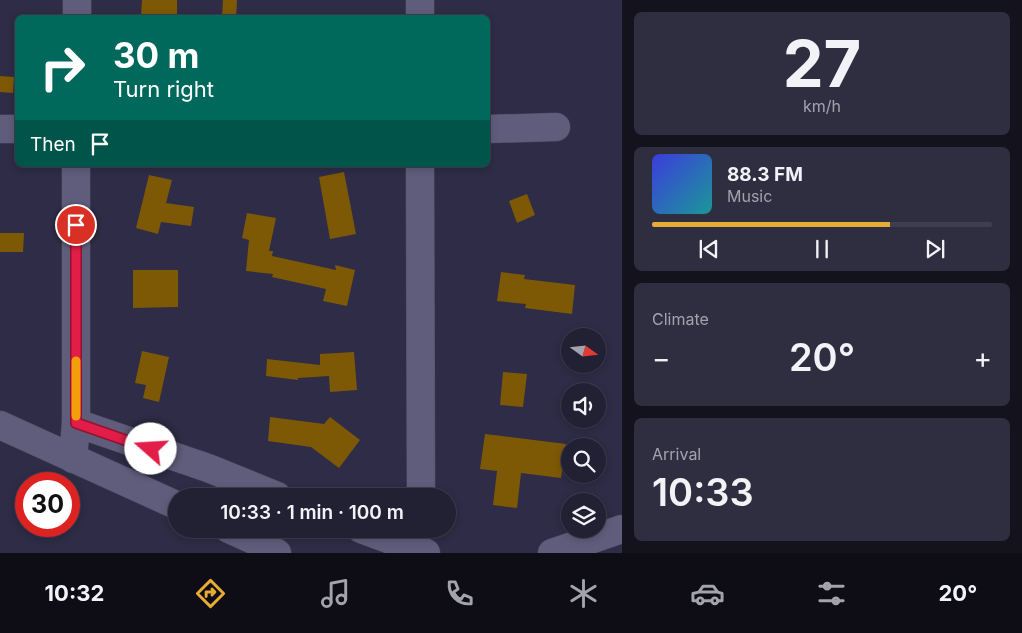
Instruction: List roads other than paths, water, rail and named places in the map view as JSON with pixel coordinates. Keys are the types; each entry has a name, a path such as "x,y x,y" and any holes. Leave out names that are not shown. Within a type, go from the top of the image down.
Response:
{"street":[{"path":"77,0 77,15"},
{"path":"420,0 420,15"},
{"path":"490,129 556,127"},
{"path":"0,129 15,129"},
{"path":"73,459 76,423 76,167"},
{"path":"420,167 421,488"},
{"path":"76,423 208,468 257,488"},
{"path":"0,425 168,501"},
{"path":"552,553 622,529"},
{"path":"249,538 277,553"},
{"path":"398,538 423,544"}]}
